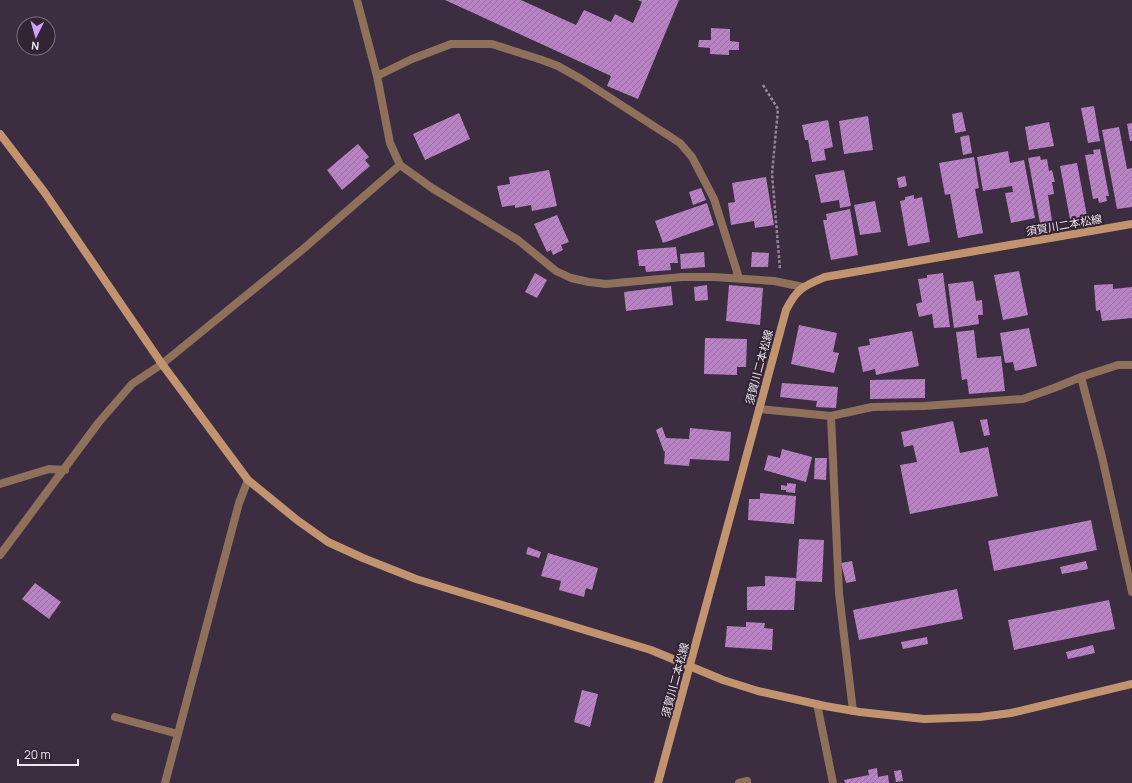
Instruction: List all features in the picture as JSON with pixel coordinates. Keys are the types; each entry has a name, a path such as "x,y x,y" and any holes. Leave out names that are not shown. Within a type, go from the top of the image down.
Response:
{"street":[{"path":"357,0 377,76 390,143 400,165 432,188 518,240 556,271 571,278 606,284 682,277 739,278 781,282 803,287"},
{"path":"377,76 412,59 451,44 492,44 558,66 581,79 680,143 692,157 714,199 739,278"},
{"path":"0,134 45,194 162,364 248,480 297,520 328,542 416,579 651,650 723,680 758,691 853,711 924,719 980,717 1011,713 1132,684"},
{"path":"0,555 116,402 132,384 162,364 302,250 400,165"},
{"name":"須賀川二本松線","path":"658,783 691,666 786,310 793,297 803,287 825,277 1132,224"},
{"path":"759,409 831,416 872,407 924,406 1023,399 1118,365 1132,365"},
{"path":"1081,377 1102,457 1132,592"},
{"path":"831,416 839,593 853,711"},
{"path":"0,484 49,469 65,470"},
{"path":"165,783 238,503 248,480"},
{"path":"818,704 833,783"},
{"path":"115,717 178,734"},
{"path":"738,783 747,781"}],"path":[{"path":"763,85 778,109 772,174 781,282"}],"building":[{"path":"445,0 521,0 576,25 584,10 611,22 615,14 633,23 642,2 638,0 679,0 638,99 607,86 611,76"},
{"path":"711,28 730,29 730,41 739,42 739,50 729,50 729,55 710,54 710,48 698,47 699,40 711,40"},
{"path":"1094,106 1100,141 1088,143 1081,108"},
{"path":"962,112 966,131 955,133 952,114"},
{"path":"459,113 470,139 425,160 413,134"},
{"path":"868,116 873,150 844,154 839,121"},
{"path":"828,120 833,147 824,149 826,160 812,162 808,140 805,140 802,125"},
{"path":"1049,122 1054,146 1029,150 1025,127"},
{"path":"1132,123 1132,141 1130,141 1127,124"},
{"path":"1119,127 1127,169 1132,168 1132,207 1117,209 1102,130"},
{"path":"969,135 972,153 963,155 960,137"},
{"path":"358,144 369,157 365,160 370,166 342,190 327,170"},
{"path":"1100,149 1109,196 1106,196 1107,201 1099,203 1098,198 1093,199 1085,155 1094,154 1093,150"},
{"path":"1008,151 1010,163 1024,160 1035,218 1011,223 1005,193 1013,192 1012,186 983,191 977,157"},
{"path":"1040,156 1041,160 1047,159 1049,171 1052,170 1055,182 1052,182 1054,194 1048,195 1052,221 1040,223 1028,158"},
{"path":"974,157 979,188 975,189 983,233 958,238 950,194 945,195 939,163"},
{"path":"1077,163 1087,216 1070,219 1060,166"},
{"path":"549,170 557,206 532,211 531,205 515,208 515,205 502,207 497,186 510,184 509,177"},
{"path":"844,170 851,206 840,208 839,200 821,203 815,175"},
{"path":"905,176 907,186 899,188 897,178"},
{"path":"766,177 774,225 755,228 754,221 731,225 728,203 735,202 732,183"},
{"path":"701,188 706,200 693,205 689,192"},
{"path":"914,195 914,199 922,197 930,242 908,246 900,201 905,200 905,197"},
{"path":"875,201 881,232 860,235 854,205"},
{"path":"707,203 714,225 663,243 655,221"},
{"path":"850,209 858,255 831,260 823,220 827,220 826,214"},
{"path":"557,215 569,242 561,245 563,250 553,255 551,250 547,252 534,224"},
{"path":"676,247 678,263 670,263 671,270 646,272 645,266 639,266 637,250"},
{"path":"704,252 705,267 681,269 680,254"},
{"path":"752,252 769,253 768,267 751,267"},
{"path":"1019,271 1028,315 1003,320 994,275"},
{"path":"535,273 547,280 537,298 525,292"},
{"path":"943,273 950,327 934,328 932,314 919,317 916,304 922,302 918,279 927,278 927,275"},
{"path":"973,281 976,301 982,300 983,315 978,315 979,324 954,328 948,284"},
{"path":"1113,284 1113,289 1132,287 1132,318 1102,321 1100,310 1096,311 1094,285"},
{"path":"707,285 708,300 695,301 694,287"},
{"path":"729,285 763,288 760,325 726,321"},
{"path":"671,286 673,305 626,311 624,292"},
{"path":"799,325 837,333 833,352 839,353 834,373 791,364"},
{"path":"1029,328 1037,366 1015,371 1013,362 1005,363 1000,333"},
{"path":"974,330 977,358 1001,356 1005,391 969,394 967,379 962,380 956,332"},
{"path":"912,331 919,366 876,375 875,369 863,372 858,347 870,345 869,339"},
{"path":"705,338 747,339 746,367 737,367 737,375 704,374"},
{"path":"925,379 925,398 870,399 870,380"},
{"path":"782,383 838,387 836,408 816,407 817,401 780,397"},
{"path":"987,419 990,435 984,436 980,420"},
{"path":"953,421 960,453 988,447 998,496 910,514 900,465 917,462 913,445 904,447 901,432"},
{"path":"662,427 666,438 689,439 690,428 731,432 729,461 690,459 689,466 664,464 665,451 664,452 656,430"},
{"path":"782,449 812,457 806,482 764,470 768,455 780,458"},
{"path":"815,458 827,458 826,480 814,479"},
{"path":"787,483 796,484 795,493 781,490 781,485 787,486"},
{"path":"760,493 796,496 794,524 748,520 749,499 760,499"},
{"path":"1091,520 1097,550 994,571 988,541"},
{"path":"799,539 824,540 822,582 796,581"},
{"path":"528,547 541,552 539,558 526,554"},
{"path":"548,553 598,568 592,590 586,588 584,597 559,590 561,581 541,576"},
{"path":"852,561 856,581 846,583 841,563"},
{"path":"1086,561 1088,569 1062,574 1060,567"},
{"path":"765,576 796,578 794,610 747,610 747,587 765,586"},
{"path":"35,583 61,602 49,619 22,599"},
{"path":"957,589 963,619 859,640 853,610"},
{"path":"1109,600 1115,629 1014,650 1008,620"},
{"path":"746,622 765,623 764,628 773,629 772,650 725,647 727,626 746,627"},
{"path":"927,637 928,644 903,649 901,642"},
{"path":"1093,645 1095,653 1068,659 1066,652"},
{"path":"582,690 598,694 590,727 574,722"},
{"path":"877,768 878,777 888,775 889,783 845,783 844,780 869,775 868,770"},
{"path":"901,770 903,781 896,782 894,771"}]}
